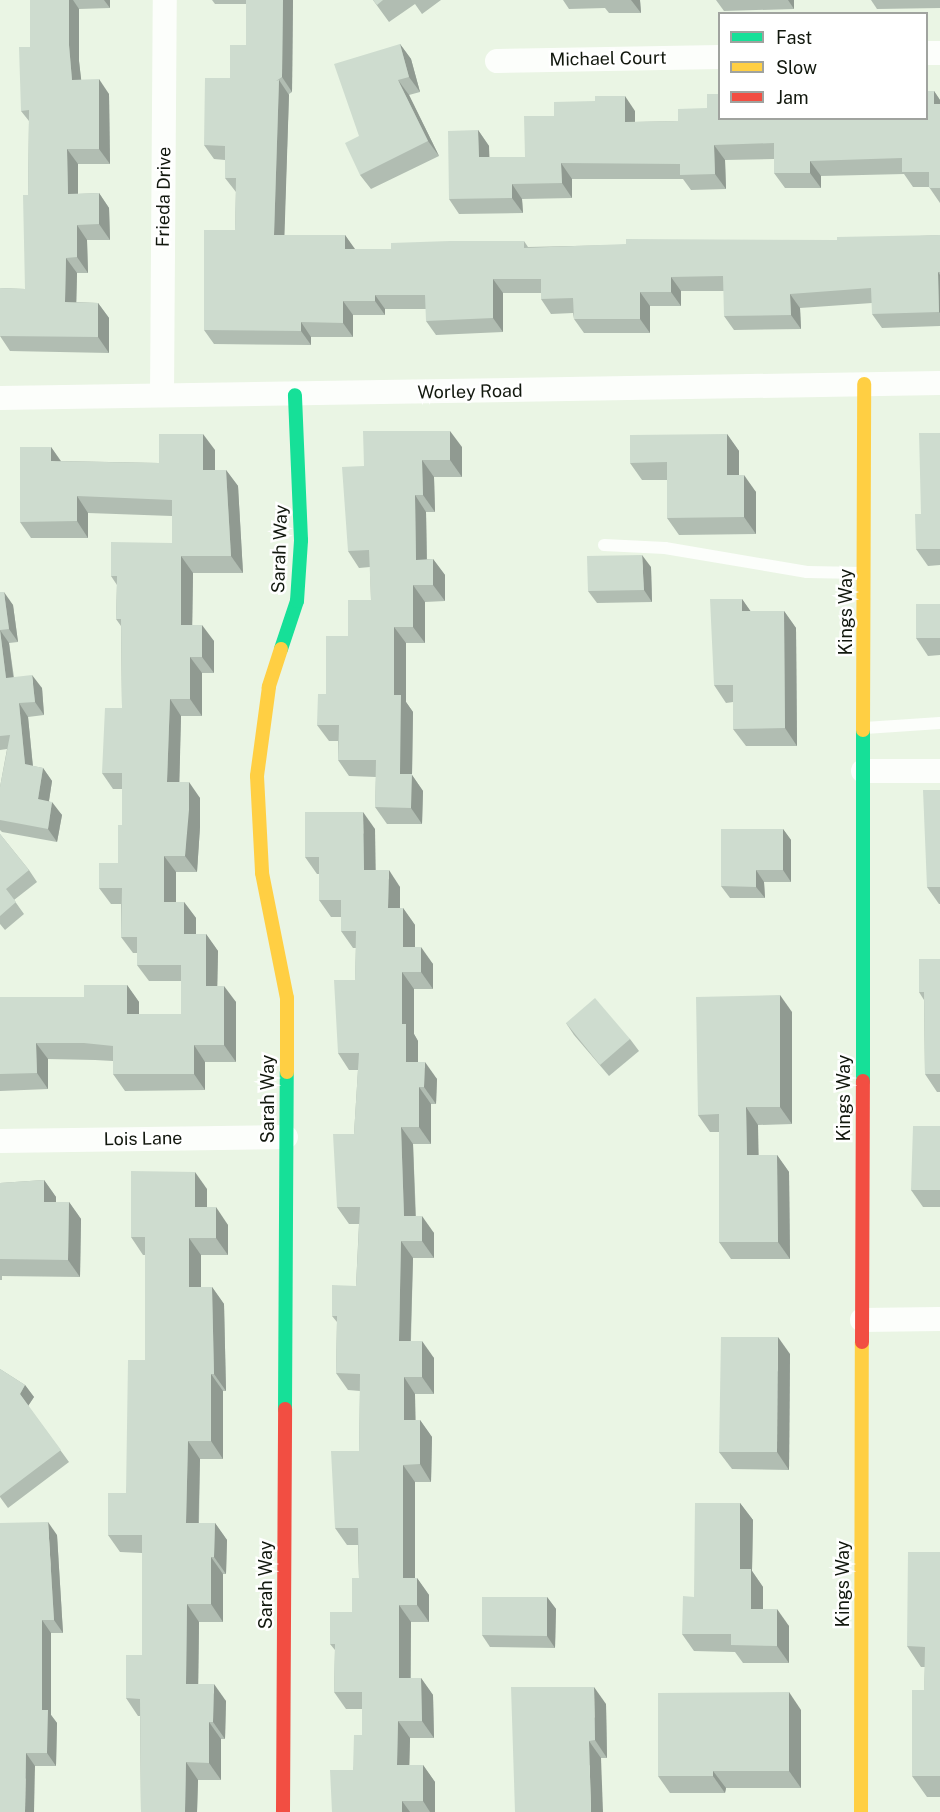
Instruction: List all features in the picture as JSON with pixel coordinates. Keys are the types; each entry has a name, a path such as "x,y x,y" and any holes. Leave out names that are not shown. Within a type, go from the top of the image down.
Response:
{"street":[{"name":"Frieda Drive","path":"162,395 165,0"},
{"name":"Michael Court","path":"497,62 718,57"},
{"name":"Worley Road","path":"0,398 940,383"},
{"name":"Kings Way","path":"861,1812 864,384"},
{"name":"Sarah Way","path":"283,1812 287,998 262,873 257,776 269,687 297,601 301,540 295,395"},
{"path":"863,771 940,771"},
{"name":"Lois Lane","path":"0,1141 286,1137"},
{"path":"862,1320 940,1319"}],"lane":[{"path":"604,545 665,548 807,572 864,573"},
{"path":"864,729 940,723"}],"building":[{"path":"30,0 69,0 72,80 99,79 99,149 67,149 68,194 99,193 99,224 77,225 77,257 66,258 65,302 98,303 98,337 0,336 0,288 25,289 23,195 28,195 29,110 21,111 19,47 30,47"},
{"path":"246,0 283,0 282,77 276,81 279,80 274,235 345,235 345,249 391,249 391,243 450,241 524,241 524,248 626,244 626,239 837,240 837,237 940,235 939,312 872,314 871,288 790,294 791,315 724,316 723,276 671,277 671,292 640,292 640,319 574,319 573,298 541,299 541,279 493,279 493,318 426,321 425,295 375,295 375,301 343,301 343,323 301,322 301,331 204,330 204,230 235,230 236,178 225,178 225,146 204,145 205,78 230,78 230,45 246,45"},
{"path":"373,0 383,0 377,5"},
{"path":"400,44 409,77 398,80 428,141 360,175 345,143 359,136 334,64"},
{"path":"928,91 934,91 934,104 940,104 940,188 929,188 929,172 902,172 902,158 810,161 810,173 774,173 774,143 714,145 715,174 680,175 680,164 561,163 562,183 512,184 512,198 449,199 448,131 478,130 479,157 525,157 524,116 554,116 554,102 595,101 595,96 625,96 625,122 678,121 678,109 707,108 707,94 718,94 718,120 928,120"},
{"path":"363,431 450,431 450,460 422,460 423,495 415,495 416,560 433,559 433,585 413,585 413,627 394,627 394,695 401,695 400,774 412,774 411,808 375,807 376,760 338,760 339,725 317,725 318,694 326,694 326,636 348,636 348,600 371,600 369,550 348,551 342,467 364,466"},
{"path":"919,433 940,433 940,549 916,549 915,514 921,514"},
{"path":"159,434 203,434 203,470 226,470 231,556 181,556 181,625 202,625 202,657 190,657 190,699 170,699 167,782 189,782 189,810 185,856 164,856 164,902 184,902 184,934 206,934 206,986 224,986 224,1045 194,1045 194,1074 113,1074 113,1046 84,1043 36,1043 37,1073 0,1074 0,997 84,997 84,985 127,985 127,1014 181,1014 181,965 137,965 137,937 121,937 122,888 99,888 99,863 118,863 118,825 122,825 122,773 102,773 105,708 122,708 121,619 116,619 117,576 111,576 111,542 172,543 172,500 77,496 77,521 20,522 20,447 51,447 51,461 159,463"},
{"path":"727,434 727,475 744,475 744,517 667,518 667,462 630,463 630,435"},
{"path":"642,555 644,590 588,591 587,556"},
{"path":"0,592 4,592 9,629 0,630"},
{"path":"710,599 742,599 742,611 784,611 785,728 733,729 733,685 714,685"},
{"path":"916,604 940,604 940,638 916,638"},
{"path":"0,630 6,678 32,675 35,702 19,703 25,764 43,768 38,799 52,802 48,829 0,820 0,787 10,735 0,736"},
{"path":"923,790 940,790 940,887 927,887"},
{"path":"305,812 363,812 364,870 389,870 388,908 403,908 403,947 421,947 421,972 402,972 402,1024 406,1024 406,1062 425,1062 424,1087 419,1087 419,1127 401,1127 404,1216 422,1216 422,1241 401,1241 399,1341 422,1341 422,1377 404,1377 404,1420 420,1420 420,1464 403,1465 403,1578 417,1578 417,1605 399,1605 399,1678 421,1678 422,1721 398,1721 397,1765 423,1765 423,1801 402,1801 402,1812 332,1812 330,1770 353,1770 354,1735 362,1735 362,1692 334,1692 335,1644 330,1644 330,1612 352,1612 352,1578 359,1578 358,1528 335,1528 331,1451 359,1451 360,1374 336,1373 337,1316 332,1316 332,1285 356,1286 360,1207 337,1207 333,1134 354,1134 359,1053 338,1053 334,980 355,980 356,931 341,931 341,900 319,900 319,857 305,857"},
{"path":"721,829 783,829 783,870 756,870 756,887 721,886"},
{"path":"0,834 29,870 6,889 16,902 0,916"},
{"path":"919,959 940,959 940,1074 925,1074 924,992 919,992"},
{"path":"780,995 780,1107 746,1107 747,1155 777,1155 778,1242 719,1242 719,1114 698,1115 696,997"},
{"path":"595,998 630,1039 600,1065 566,1023"},
{"path":"913,1126 940,1126 940,1190 911,1190"},
{"path":"131,1171 195,1172 195,1207 216,1207 216,1238 189,1238 189,1287 212,1287 214,1374 211,1374 211,1441 188,1441 186,1523 215,1523 214,1557 211,1557 211,1604 187,1604 186,1684 214,1684 213,1722 209,1722 209,1763 186,1762 185,1812 141,1812 140,1699 126,1698 126,1655 142,1655 142,1535 108,1535 108,1493 126,1493 128,1360 145,1360 145,1237 131,1237"},
{"path":"44,1180 44,1202 69,1202 68,1260 0,1259 0,1183"},
{"path":"721,1337 778,1337 777,1452 719,1452"},
{"path":"0,1369 25,1385 20,1394 61,1450 0,1496"},
{"path":"695,1503 740,1503 740,1569 751,1569 751,1609 777,1609 777,1646 731,1645 731,1634 682,1634 683,1596 694,1597"},
{"path":"48,1522 54,1620 42,1620 42,1710 48,1710 47,1753 26,1753 25,1812 0,1812 0,1523"},
{"path":"908,1552 940,1552 940,1776 912,1776 912,1690 924,1690 925,1647 907,1646"},
{"path":"482,1597 547,1597 547,1636 482,1635"},
{"path":"511,1687 594,1687 595,1740 589,1741 591,1812 515,1812"},
{"path":"789,1692 789,1771 713,1771 713,1776 658,1776 658,1693"}],"traffic: fast":[{"path":"281,649 297,601 301,540 295,395"},
{"path":"863,730 863,1081"},
{"path":"285,1409 287,1072"}],"traffic: slow":[{"path":"863,730 864,384"},
{"path":"281,649 269,687 257,776 262,873 287,998 287,1072"},
{"path":"861,1812 862,1342"}],"traffic: jam":[{"path":"862,1342 863,1081"},
{"path":"283,1812 285,1409"}]}
